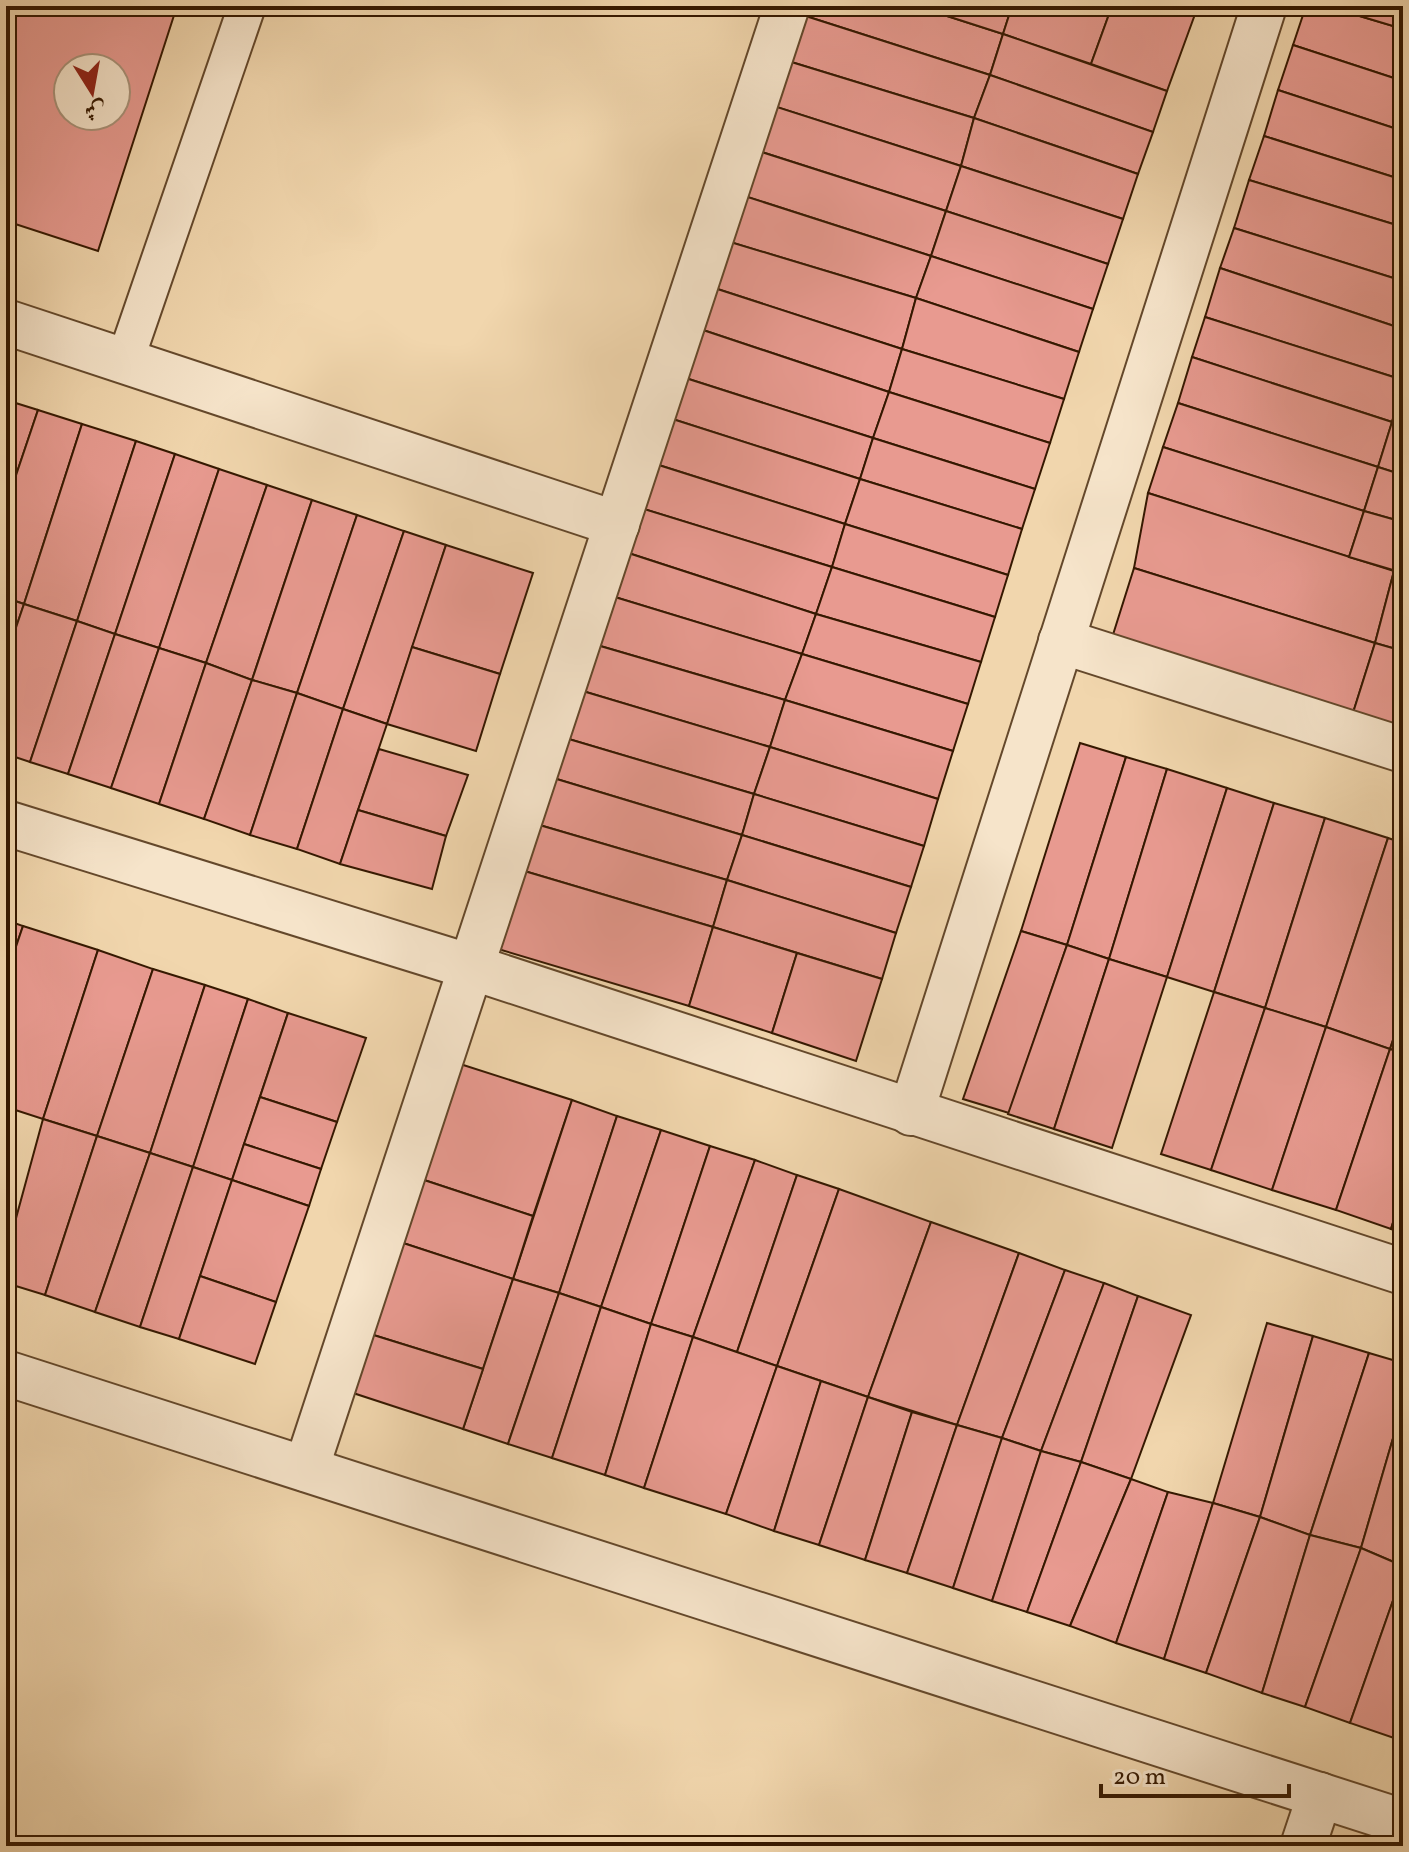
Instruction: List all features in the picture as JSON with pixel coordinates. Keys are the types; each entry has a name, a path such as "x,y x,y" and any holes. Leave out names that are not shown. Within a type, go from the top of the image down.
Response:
{"street":[{"path":"306,1469 787,6"},
{"path":"911,1113 1264,6"},
{"path":"6,322 617,524"},
{"path":"1061,641 1403,750"},
{"path":"6,823 471,967 1403,1272"},
{"path":"7,1376 306,1469 1403,1822"},
{"path":"1303,1846 1320,1795"}],"lane":[{"path":"125,361 247,6"}],"building":[{"path":"6,6 177,6 98,251 6,221"},
{"path":"792,6 916,6 1003,34 990,75 790,11"},
{"path":"916,6 1012,6 1003,34"},
{"path":"1012,6 1112,6 1091,64 1003,34"},
{"path":"1112,6 1198,6 1167,91 1091,64"},
{"path":"1306,6 1326,6 1403,29 1403,81 1293,45"},
{"path":"1326,6 1403,6 1403,29"},
{"path":"790,11 990,75 974,118 775,57"},
{"path":"1003,34 1167,91 1153,132 990,75"},
{"path":"1293,45 1403,81 1403,131 1278,90"},
{"path":"775,57 974,118 961,166 761,102"},
{"path":"990,75 1153,132 1138,174 974,118"},
{"path":"1278,90 1403,131 1403,180 1264,136"},
{"path":"761,102 961,166 946,211 746,147"},
{"path":"974,118 1138,174 1123,219 961,166"},
{"path":"1264,136 1403,180 1403,227 1249,180"},
{"path":"746,147 946,211 931,256 732,192"},
{"path":"961,166 1123,219 1108,264 946,211"},
{"path":"1249,180 1403,227 1403,281 1234,228"},
{"path":"732,192 931,256 916,298 717,238"},
{"path":"946,211 1108,264 1093,309 931,256"},
{"path":"1234,228 1403,281 1403,329 1220,268"},
{"path":"717,238 916,298 902,349 702,284"},
{"path":"931,256 1093,309 1079,352 916,298"},
{"path":"1220,268 1403,329 1403,380 1205,317"},
{"path":"702,284 902,349 889,392 688,325"},
{"path":"916,298 1079,352 1064,399 902,349"},
{"path":"1205,317 1403,380 1392,422 1192,357"},
{"path":"688,325 889,392 873,438 673,374"},
{"path":"902,349 1064,399 1050,443 889,392"},
{"path":"1192,357 1392,422 1378,467 1178,403"},
{"path":"673,374 873,438 860,479 660,415"},
{"path":"1403,389 1403,425 1392,422"},
{"path":"889,392 1050,443 1035,489 873,438"},
{"path":"6,400 38,410 6,505"},
{"path":"1178,403 1378,467 1364,511 1163,447"},
{"path":"38,410 82,424 24,604 6,598 6,505"},
{"path":"660,415 860,479 845,524 646,461"},
{"path":"1392,422 1403,425 1403,475 1378,467"},
{"path":"82,424 136,441 77,621 24,604"},
{"path":"873,438 1035,489 1022,529 860,479"},
{"path":"136,441 175,454 115,634 77,621"},
{"path":"1163,447 1364,511 1349,557 1148,493"},
{"path":"175,454 219,469 159,648 115,634"},
{"path":"646,461 845,524 832,567 631,505"},
{"path":"1378,467 1403,475 1403,522 1364,511"},
{"path":"219,469 267,485 206,663 159,648"},
{"path":"860,479 1022,529 1008,575 845,524"},
{"path":"267,485 312,500 252,680 206,663"},
{"path":"1148,493 1394,571 1375,643 1134,568"},
{"path":"312,500 357,515 297,693 252,680"},
{"path":"631,505 832,567 816,614 616,549"},
{"path":"1364,511 1403,522 1403,573 1349,557"},
{"path":"357,515 404,531 343,709 297,693"},
{"path":"845,524 1008,575 995,617 832,567"},
{"path":"404,531 446,545 387,724 343,709"},
{"path":"446,545 533,573 500,674 412,647"},
{"path":"616,549 816,614 802,654 605,594"},
{"path":"832,567 995,617 981,662 816,614"},
{"path":"1134,568 1375,643 1352,716 1111,641"},
{"path":"1394,571 1403,573 1403,651 1375,643"},
{"path":"605,594 802,654 785,700 590,643"},
{"path":"6,598 24,604 6,657"},
{"path":"24,604 77,621 30,762 6,754 6,657"},
{"path":"816,614 981,662 968,704 802,654"},
{"path":"77,621 115,634 68,774 30,762"},
{"path":"115,634 159,648 111,788 68,774"},
{"path":"590,643 785,700 770,747 576,689"},
{"path":"1375,643 1403,651 1403,733 1352,716"},
{"path":"412,647 500,674 476,751 387,724"},
{"path":"159,648 206,663 159,804 111,788"},
{"path":"802,654 968,704 953,751 785,700"},
{"path":"206,663 252,680 204,819 159,804"},
{"path":"252,680 297,693 250,835 204,819"},
{"path":"576,689 770,747 754,794 562,737"},
{"path":"297,693 343,709 297,849 250,835"},
{"path":"785,700 953,751 938,799 770,747"},
{"path":"343,709 387,724 340,864 297,849"},
{"path":"562,737 754,794 742,835 550,777"},
{"path":"1080,743 1126,757 1067,945 1021,931"},
{"path":"770,747 938,799 924,846 754,794"},
{"path":"379,749 468,775 446,836 358,810"},
{"path":"1126,757 1167,769 1109,959 1067,945"},
{"path":"1167,769 1227,788 1167,977 1109,959"},
{"path":"550,777 742,835 727,880 536,824"},
{"path":"1227,788 1274,803 1214,992 1167,977"},
{"path":"754,794 924,846 911,887 742,835"},
{"path":"1274,803 1325,818 1265,1008 1214,992"},
{"path":"358,810 446,836 432,889 340,864"},
{"path":"1325,818 1388,838 1326,1027 1265,1008"},
{"path":"536,824 727,880 713,927 521,870"},
{"path":"742,835 911,887 896,933 727,880"},
{"path":"1388,838 1403,843 1403,1010 1390,1049 1326,1027"},
{"path":"521,870 713,927 689,1006 498,949"},
{"path":"727,880 896,933 882,979 713,927"},
{"path":"6,920 23,926 6,976"},
{"path":"23,926 98,950 43,1119 6,1107 6,976"},
{"path":"713,927 797,953 772,1033 689,1006"},
{"path":"1021,931 1067,945 1009,1113 963,1099"},
{"path":"1067,945 1109,959 1054,1129 1008,1114"},
{"path":"98,950 153,969 97,1136 43,1119"},
{"path":"797,953 882,979 856,1061 772,1033"},
{"path":"1109,959 1167,977 1112,1148 1054,1129"},
{"path":"153,969 205,985 150,1153 97,1136"},
{"path":"205,985 248,999 193,1167 150,1153"},
{"path":"1214,992 1265,1008 1211,1170 1161,1154"},
{"path":"248,999 288,1013 232,1180 193,1167"},
{"path":"1265,1008 1326,1027 1272,1190 1211,1170"},
{"path":"1403,1010 1403,1053 1390,1049"},
{"path":"288,1013 366,1038 337,1122 260,1097"},
{"path":"1326,1027 1390,1049 1336,1210 1272,1190"},
{"path":"1390,1049 1403,1053 1403,1190 1391,1229 1336,1210"},
{"path":"457,1063 572,1100 533,1216 418,1178"},
{"path":"260,1097 337,1122 321,1169 244,1144"},
{"path":"572,1100 617,1116 559,1293 513,1279"},
{"path":"617,1116 661,1130 601,1307 559,1293"},
{"path":"43,1119 97,1136 45,1295 6,1283 6,1255"},
{"path":"661,1130 710,1146 651,1324 601,1307"},
{"path":"97,1136 150,1153 95,1312 45,1295"},
{"path":"244,1144 321,1169 309,1206 232,1180"},
{"path":"710,1146 755,1160 693,1337 651,1324"},
{"path":"150,1153 193,1167 140,1327 95,1312"},
{"path":"755,1160 797,1175 737,1352 693,1337"},
{"path":"193,1167 232,1180 179,1339 140,1327"},
{"path":"797,1175 839,1189 777,1366 737,1352"},
{"path":"418,1178 533,1216 513,1279 397,1241"},
{"path":"232,1180 309,1206 276,1302 200,1276"},
{"path":"839,1189 931,1222 868,1397 777,1366"},
{"path":"1403,1190 1403,1232 1391,1229"},
{"path":"931,1222 1019,1253 957,1425 868,1397"},
{"path":"397,1241 513,1279 483,1369 367,1333"},
{"path":"1019,1253 1065,1270 1002,1438 957,1425"},
{"path":"1065,1270 1104,1283 1041,1451 1002,1438"},
{"path":"200,1276 276,1302 255,1364 179,1339"},
{"path":"513,1279 559,1293 508,1444 463,1429"},
{"path":"1104,1283 1138,1296 1081,1462 1041,1451"},
{"path":"559,1293 601,1307 552,1458 508,1444"},
{"path":"1138,1296 1191,1315 1131,1479 1081,1462"},
{"path":"601,1307 651,1324 605,1475 552,1458"},
{"path":"1267,1323 1313,1336 1260,1517 1213,1503"},
{"path":"651,1324 693,1337 644,1488 605,1475"},
{"path":"367,1333 483,1369 463,1429 347,1391"},
{"path":"1313,1336 1369,1353 1310,1535 1260,1517"},
{"path":"693,1337 777,1366 726,1514 644,1488"},
{"path":"1369,1353 1403,1363 1403,1404 1361,1548 1310,1535"},
{"path":"777,1366 821,1381 774,1531 726,1514"},
{"path":"821,1381 868,1397 819,1545 774,1531"},
{"path":"868,1397 912,1412 865,1560 819,1545"},
{"path":"1403,1404 1403,1566 1361,1548"},
{"path":"912,1412 957,1425 907,1573 865,1560"},
{"path":"957,1425 1002,1438 953,1588 907,1573"},
{"path":"1002,1438 1041,1451 992,1601 953,1588"},
{"path":"1041,1451 1081,1462 1027,1612 992,1601"},
{"path":"1081,1462 1131,1479 1070,1626 1027,1612"},
{"path":"1131,1479 1168,1492 1116,1643 1070,1626"},
{"path":"1168,1492 1213,1503 1164,1659 1116,1643"},
{"path":"1213,1503 1260,1517 1206,1673 1164,1659"},
{"path":"1260,1517 1310,1535 1262,1693 1206,1673"},
{"path":"1310,1535 1361,1548 1305,1707 1262,1693"},
{"path":"1361,1548 1403,1566 1403,1572 1350,1723 1305,1707"},
{"path":"1403,1572 1403,1713 1394,1738 1350,1723"}]}
